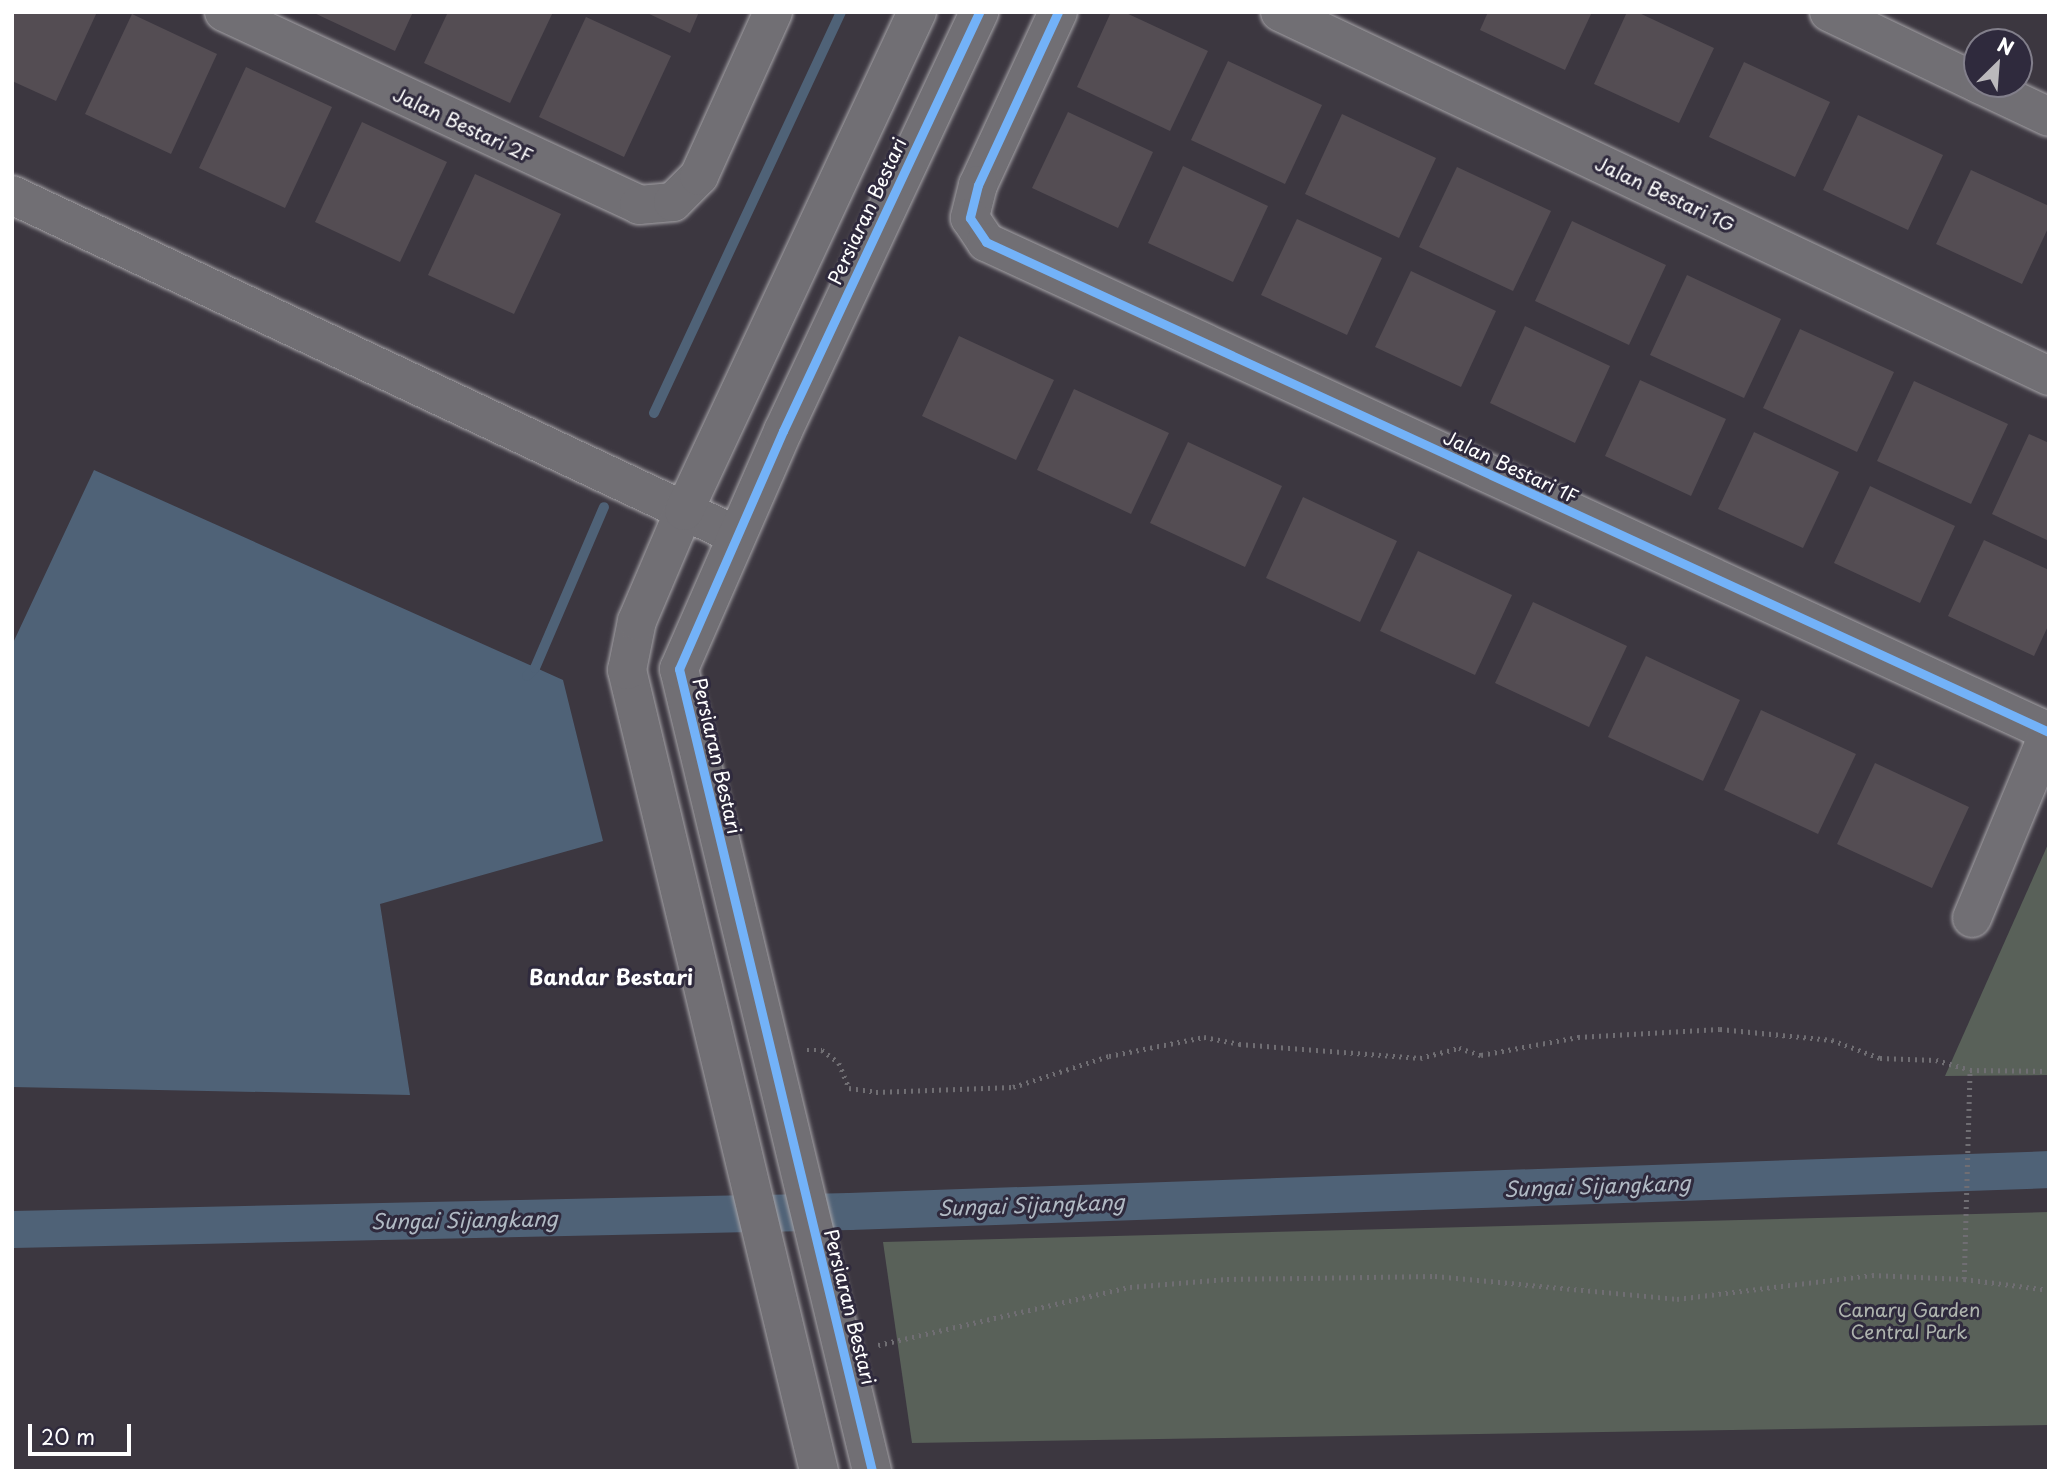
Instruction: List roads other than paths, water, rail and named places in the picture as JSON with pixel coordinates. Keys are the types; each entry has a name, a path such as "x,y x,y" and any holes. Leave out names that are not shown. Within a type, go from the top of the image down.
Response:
{"street":[{"name":"Jalan Bestari 2F","path":"224,12 639,205 673,202 699,176 773,12"},
{"name":"Persiaran Bestari","path":"819,1471 747,1159 627,670 637,621 684,511 916,12"},
{"name":"Persiaran Bestari","path":"872,1471 679,668 736,535 979,12"},
{"name":"Jalan Bestari 1F","path":"1058,12 978,185 970,218 986,242 1013,258 2049,732"},
{"name":"Jalan Bestari 1G","path":"1280,12 2049,376"},
{"path":"1829,12 1963,77"},
{"path":"2008,98 2049,117"},
{"path":"12,195 736,535"},
{"path":"1972,918 2049,732"}],"water":[{"path":"94,470 563,680 603,841 380,904 410,1095 12,1087 12,645"}],"waterway":[{"path":"654,413 841,12"},
{"path":"527,676 535,668 604,507"},
{"name":"Sungai Sijangkang","path":"12,1229 849,1211 2049,1169"}],"district":[{"name":"Bandar Bestari","path":"611,976"}],"park label":[{"name":"Canary Garden Central Park","path":"1909,1321"}]}
